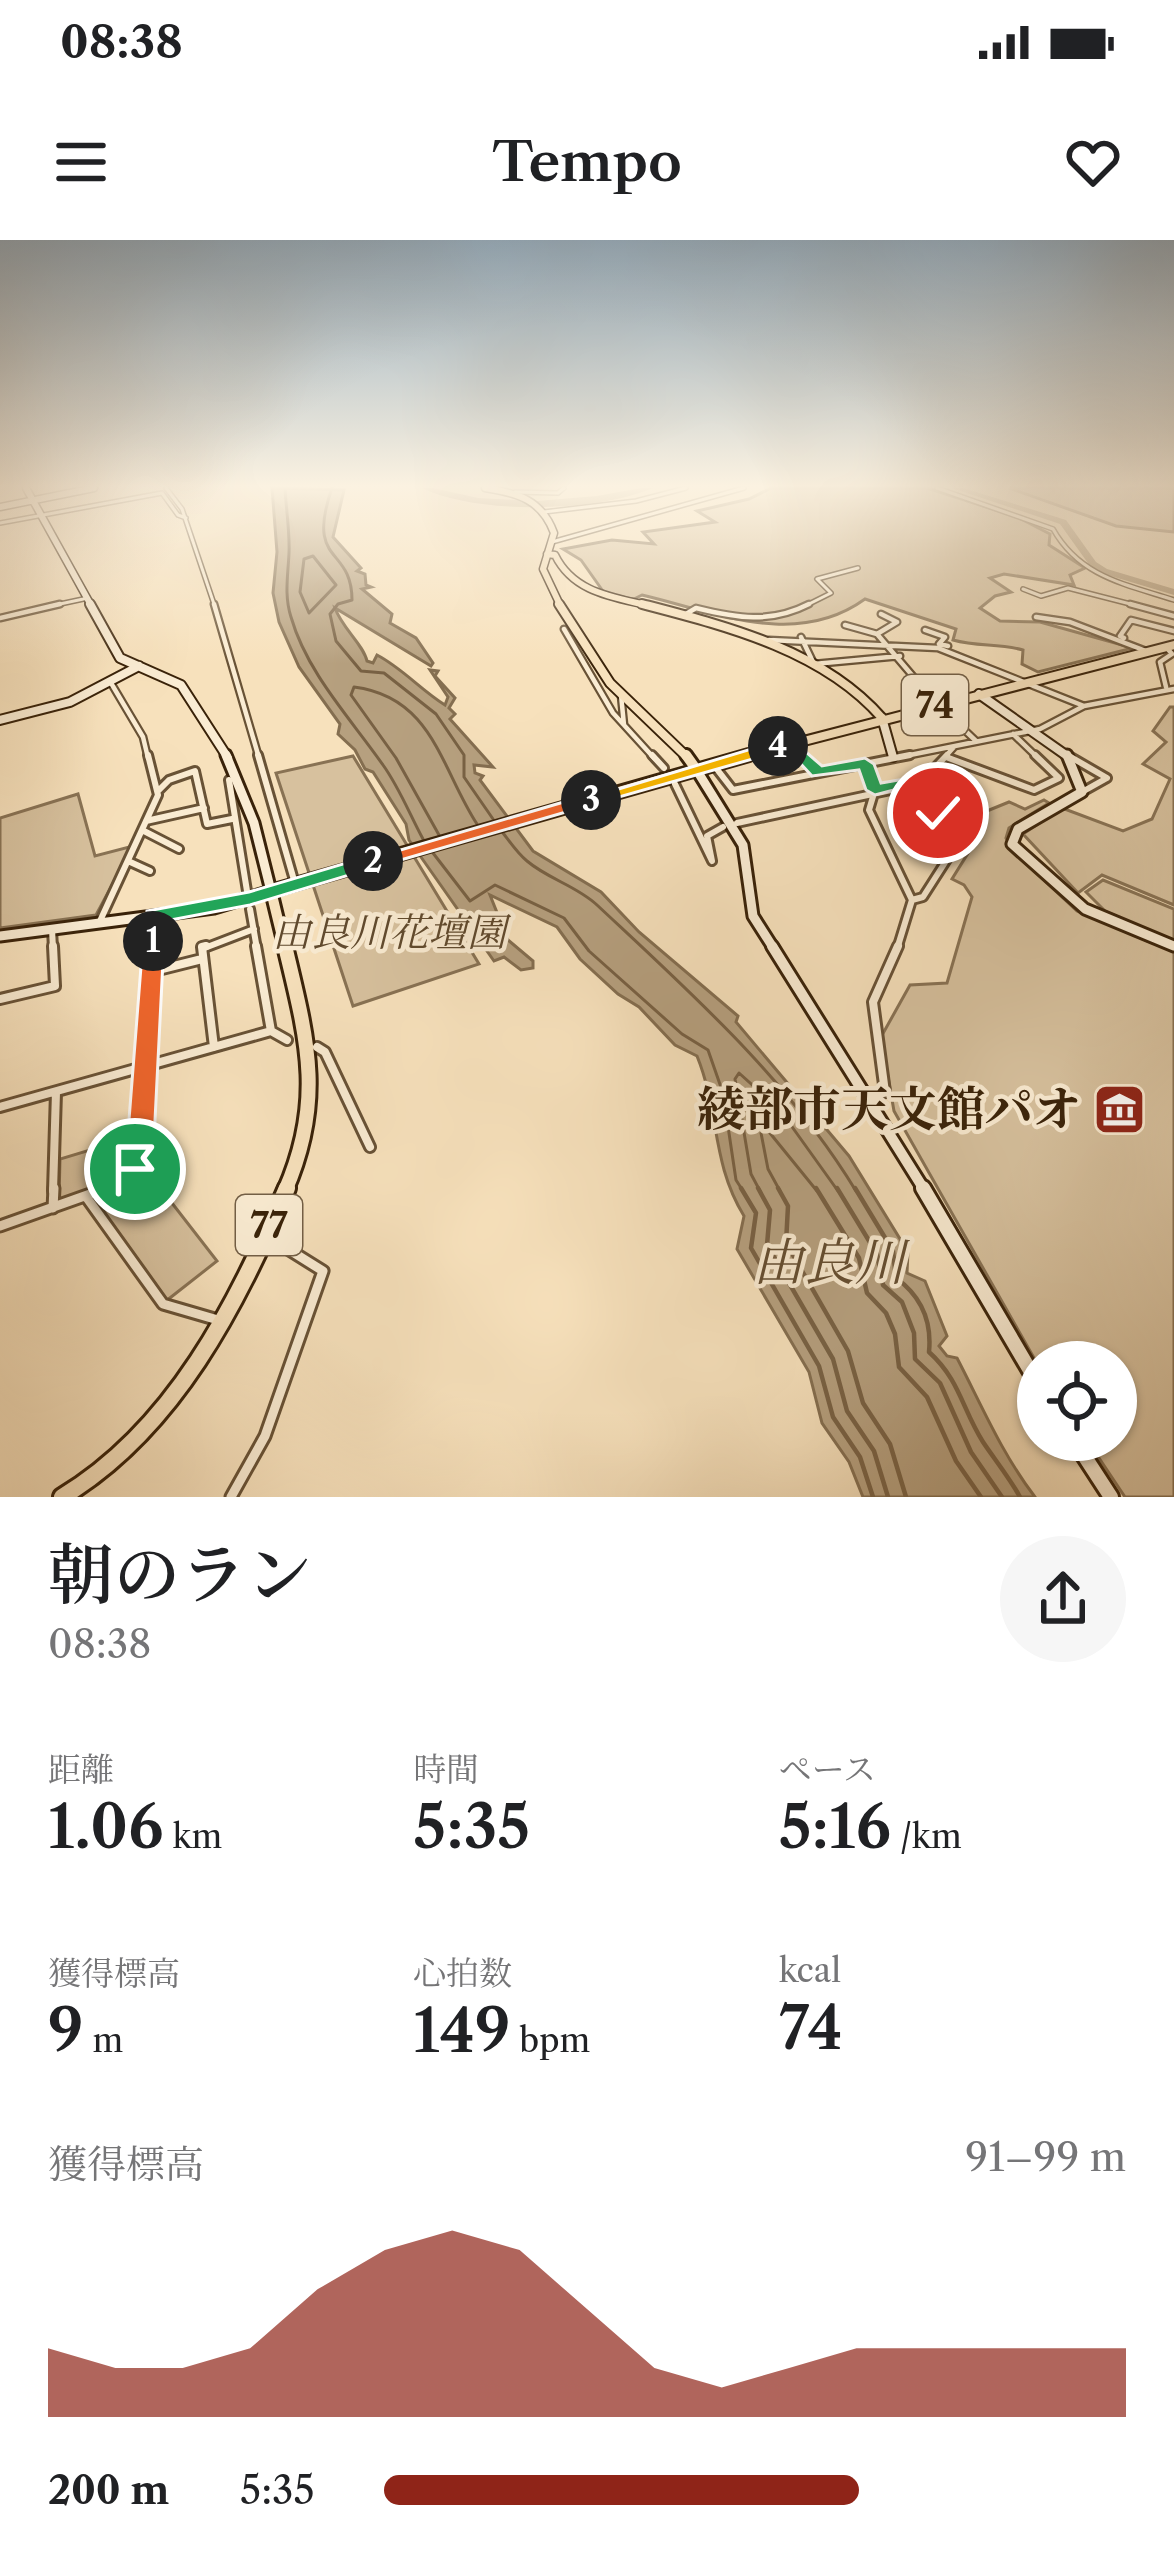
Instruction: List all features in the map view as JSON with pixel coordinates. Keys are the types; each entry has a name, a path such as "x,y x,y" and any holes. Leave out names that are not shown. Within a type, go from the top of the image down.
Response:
{"main road":[{"path":"271,891 696,769 676,741 621,695 579,641 543,569 551,547"},
{"name":"74","path":"547,554 555,555 564,573 590,591 759,638 814,664 875,705 882,718"},
{"name":"74","path":"696,769 1170,646"},
{"name":"77","path":"62,1497 156,1420 218,1319 306,1146 311,1107 305,1053 271,891"}],"street":[{"path":"0,936 214,908 271,891 254,823 231,763 181,685 120,658 57,547"},
{"path":"195,547 298,880"},
{"path":"1063,547 1091,573 1174,601"},
{"path":"685,615 696,608 736,618 784,617 831,593 817,580 858,568"},
{"path":"1023,589 1041,596 1068,588 1174,616"},
{"path":"0,618 88,598"},
{"path":"877,634 897,622 881,614"},
{"path":"1036,617 1060,619 1146,651"},
{"path":"1134,646 1120,636 1131,620 1174,631"},
{"path":"845,625 877,634 976,741"},
{"path":"564,629 625,728 664,769"},
{"path":"925,630 945,637 939,644 964,651 960,653"},
{"path":"801,637 814,664 900,656"},
{"path":"759,638 960,653 1084,706"},
{"path":"716,768 733,790 1031,730 1084,706 1170,689 1160,662 1172,654 1170,646"},
{"path":"0,720 56,707 140,665"},
{"path":"111,683 143,736 158,790"},
{"path":"979,694 1107,778 1018,829 1012,844 1085,909 1174,946"},
{"path":"621,695 625,728"},
{"path":"882,718 893,757"},
{"path":"946,757 1034,790 1059,778 1013,734"},
{"path":"790,743 818,772"},
{"path":"737,823 905,787 921,779 956,745"},
{"path":"1069,755 1082,792"},
{"path":"865,764 875,790 868,810 912,900 909,921 873,1002 885,1092 869,1099"},
{"path":"696,769 743,845 753,916 869,1099 1017,1349"},
{"path":"100,921 158,790 169,780 195,771 207,824 232,819"},
{"path":"912,900 923,897 953,850 938,813 940,794 921,779"},
{"path":"229,780 247,892"},
{"path":"675,784 712,861 707,836 723,826"},
{"path":"144,826 205,808"},
{"path":"144,826 179,849"},
{"path":"128,861 150,871"},
{"path":"250,909 272,1031"},
{"path":"0,1226 87,1198 135,1169 140,1160 154,916"},
{"path":"0,998 55,986 52,928"},
{"path":"214,1047 202,947 208,941 254,929"},
{"path":"154,971 202,959"},
{"path":"0,1107 272,1031 287,1040"},
{"path":"317,1047 325,1052 370,1147"},
{"path":"53,1209 56,1092"},
{"path":"87,1198 164,1304 218,1319"},
{"path":"230,1497 265,1436 323,1271 264,1234"},
{"path":"1088,1461 1111,1497"}],"green space":[{"path":"1052,547 1085,568 1070,575 1074,585 1004,574 990,578 1011,592 995,596 980,608 1000,621 1040,622 1133,648 1038,672 1022,664 1023,650 953,640 956,629 865,599 839,614 783,624 726,617 642,595 634,599 605,594 581,560 563,549"},
{"path":"1174,707 1174,905 1102,875 1078,893 1023,834 1062,808 1123,831 1152,819 1170,779 1143,764 1166,742 1153,731"},
{"name":"由良川花壇園","path":"353,756 479,964 353,1006 276,773"},
{"path":"78,794 95,856 133,846 96,915 0,928 0,818"},
{"path":"1044,800 1049,803 1009,828 1006,838 1014,852 1077,911 1152,943 1159,935 1105,911 1086,892 1103,880 1174,909 1174,1497 1125,1497 1101,1461 1137,1461 1137,1341 1024,1341 894,1111 881,1037 910,985 947,983 972,897 952,879 970,850 982,813 1009,802 1025,809"},
{"path":"133,1137 131,1164 88,1194 63,1202 59,1199 60,1159"},
{"path":"144,1167 217,1261 166,1301 97,1206 101,1196"}],"water":[{"name":"由良川","path":"277,547 342,547 371,587 362,589 392,614 390,623 416,638 433,663 335,608 367,661 373,663 377,655 445,705 448,697 430,670 438,671 435,676 455,698 449,708 455,714 450,719 493,767 474,765 475,773 483,776 480,780 533,851 601,892 639,932 738,1016 736,1022 849,1156 908,1252 907,1273 925,1281 947,1336 939,1346 947,1356 957,1358 1002,1447 1035,1497 863,1497 849,1462 822,1423 809,1372 737,1249 744,1216 726,1176 697,1056 675,1045 639,1007 580,959 557,927 490,895 508,940 533,961 533,968 521,970 504,957 494,961 409,840 406,824 373,772 365,769 355,750 338,734 340,724 299,667 279,622 273,593"}],"waterway":[{"path":"1081,547 1104,571 1174,592"}],"place":[{"name":"綾部市天文館パオ","path":"1120,1109"}],"route":[{"path":"135,1169 140,1160 154,916 214,908 790,743 818,772 865,764 872,770 875,790 905,787 921,779 940,794 938,813"}]}
